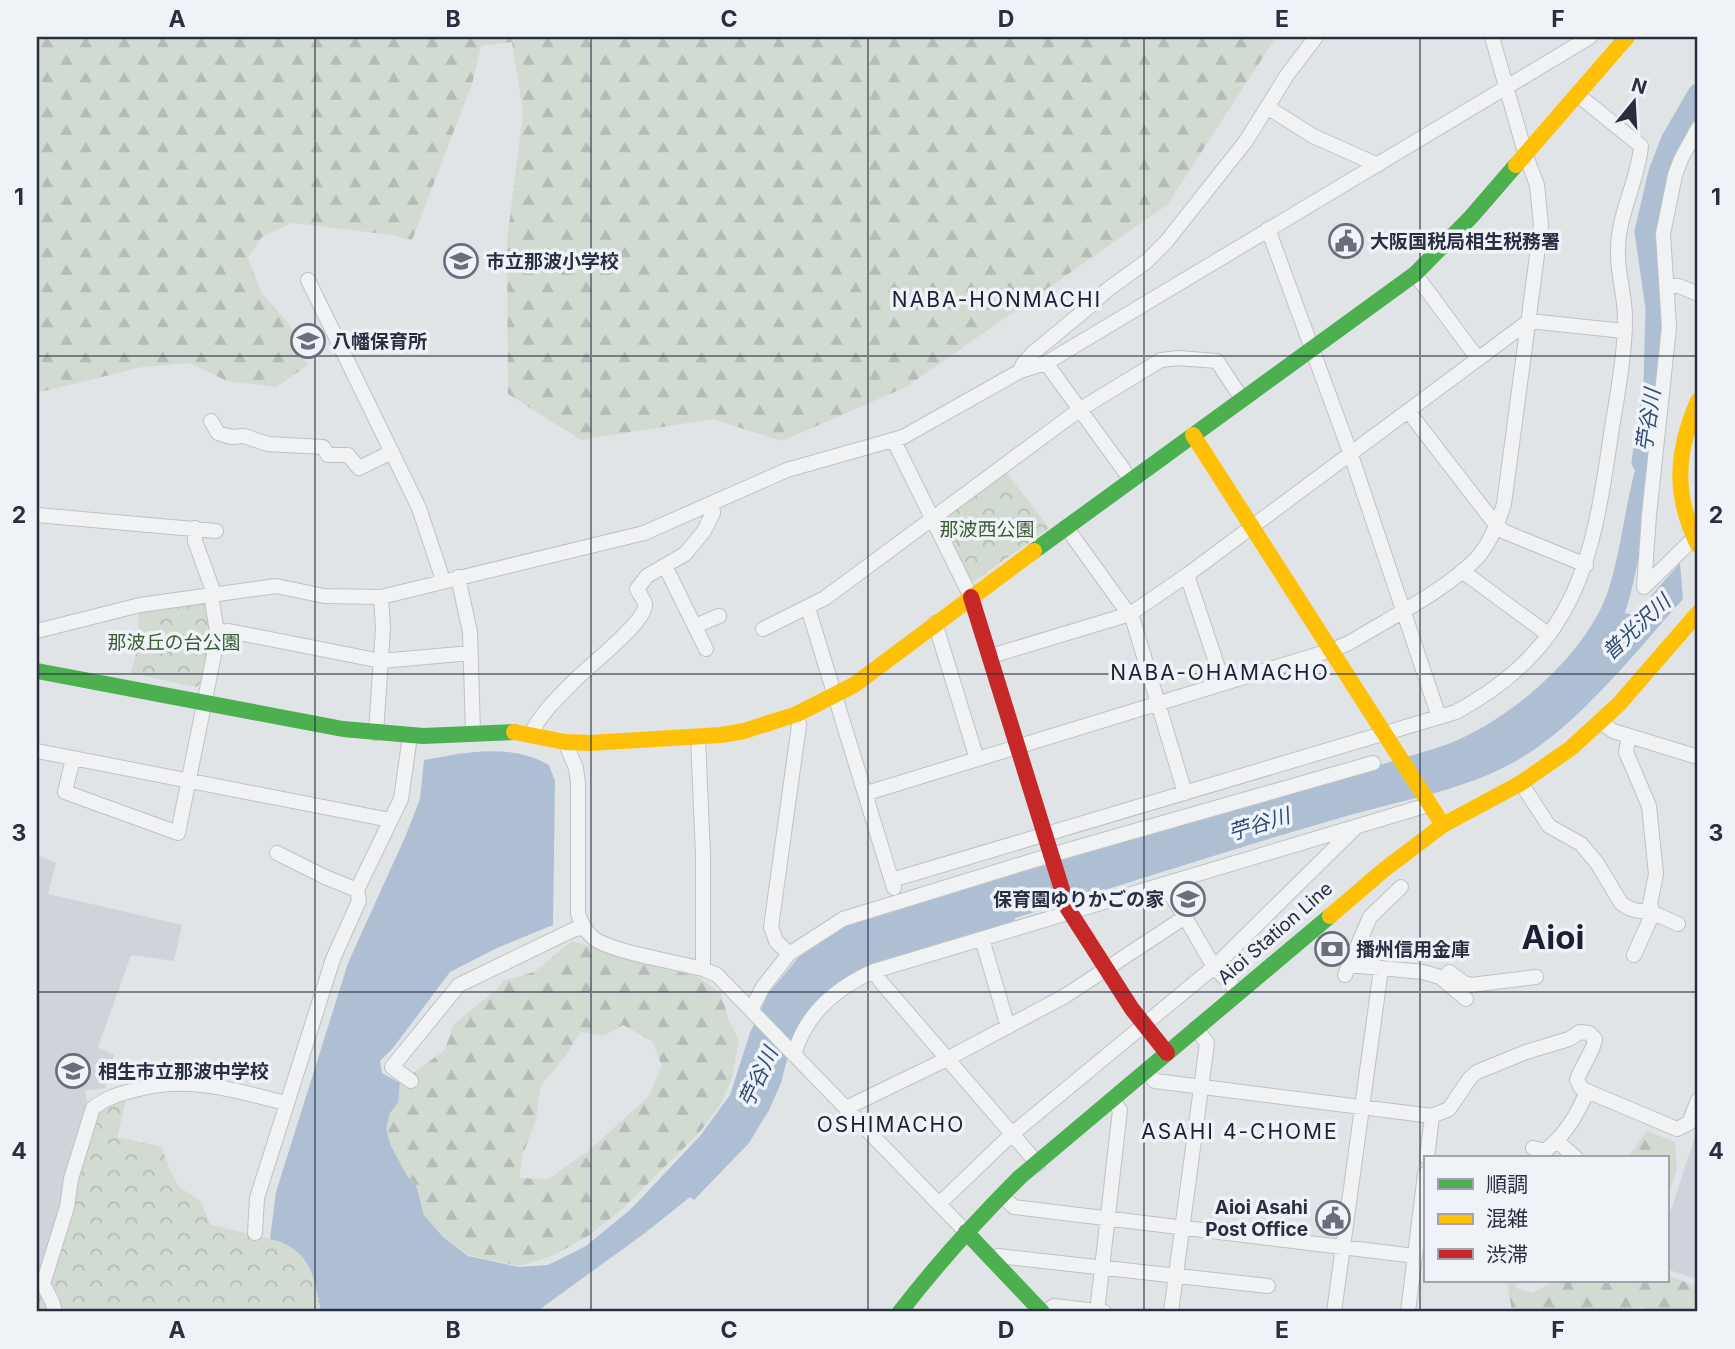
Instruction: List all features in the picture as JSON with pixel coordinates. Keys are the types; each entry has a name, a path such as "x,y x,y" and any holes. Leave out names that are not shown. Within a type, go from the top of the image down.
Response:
{"street":[{"path":"1020,371 1033,353 1107,290 1147,261 1166,242 1246,141 1266,107 1316,37"},
{"path":"867,793 1332,650 1349,643 1404,609 1462,571 1478,557 1504,504 1542,225 1537,185 1492,37"},
{"path":"37,631 117,609 276,586 324,596 381,597 643,533 712,505 765,478 799,466 894,441 1020,371 1046,363 1590,37"},
{"path":"37,671 376,733 410,736 473,732 531,734 565,742 590,743 698,737 744,731 797,714 854,685 1242,398 1415,274 1447,244 1526,156 1627,37"},
{"path":"892,880 1456,712 1506,680 1549,635 1570,602 1586,565 1604,482 1624,331 1624,291 1618,248 1641,146 1578,95"},
{"path":"1266,107 1313,136 1378,165"},
{"path":"1698,128 1681,159 1666,216 1664,258 1669,327 1644,587 1695,535 1680,497 1679,471 1688,425 1698,401"},
{"path":"1269,229 1350,452 1439,717"},
{"path":"1415,274 1478,359"},
{"path":"308,279 451,578 470,632 473,732"},
{"path":"1668,286 1697,291"},
{"path":"990,656 1130,614 1187,575 1529,321 1624,331"},
{"path":"763,629 825,598 1079,410 1161,360 1178,358 1217,361 1242,398"},
{"path":"1046,363 1131,480"},
{"path":"1408,411 1496,525 1505,532 1586,565"},
{"path":"211,421 218,433 231,437 244,436 268,444 323,447 328,454 348,456 359,468 392,452"},
{"path":"1193,435 1443,825"},
{"path":"894,441 971,597 1069,911 1107,971 1167,1053"},
{"path":"531,734 543,714 643,613 645,604 637,589 647,576 685,554 704,531 713,513 712,505"},
{"path":"37,515 216,531"},
{"path":"1066,527 1130,614 1185,793"},
{"path":"73,758 65,792 178,833 217,632 212,588 195,541 195,528"},
{"path":"665,566 706,649"},
{"path":"1462,571 1549,635"},
{"path":"1187,575 1223,683"},
{"path":"376,733 383,628 381,597"},
{"path":"808,608 899,901"},
{"name":"Aioi Station Line","path":"904,1311 965,1232 1038,1164 1351,896 1443,825 1521,783 1553,762 1601,722 1698,613"},
{"path":"695,626 719,616"},
{"path":"935,623 976,759"},
{"path":"217,632 229,631 381,661 471,653"},
{"path":"789,954 776,941 771,927 799,725 797,714"},
{"path":"1601,722 1613,731 1698,757"},
{"path":"255,1233 257,1198 285,1103 333,959 359,901 357,890 401,799 410,736"},
{"path":"1629,736 1626,752 1649,806 1657,874 1650,904 1652,911 1634,955"},
{"path":"698,737 703,855 703,969"},
{"path":"565,742 576,768 578,783 578,914 583,928 596,940 612,947 703,969 727,983 992,1259 1037,1310 1054,1306 1099,1312 1120,1110 1113,1101"},
{"path":"37,751 390,820"},
{"path":"753,1012 763,987 789,954 843,919 1373,763"},
{"path":"1521,783 1549,825 1581,844 1597,863 1625,907 1644,912 1652,911 1678,925"},
{"path":"792,1053 805,1026 840,988 874,971 1427,802"},
{"path":"939,1204 1012,1134 1214,967 1358,825"},
{"path":"277,853 357,890"},
{"path":"1164,884 1214,967 1238,992"},
{"path":"1401,887 1370,917 1347,970 1381,969 1440,976 1466,999"},
{"path":"1351,896 1370,917"},
{"path":"846,1108 1008,1027 1107,971 1185,917"},
{"path":"411,1081 392,1067 459,985 575,929 583,928"},
{"path":"982,939 1008,1027"},
{"path":"1334,1312 1381,969"},
{"path":"874,971 1038,1164"},
{"path":"1440,976 1448,971 1471,985 1536,977"},
{"path":"1171,1312 1207,1043 1196,1028"},
{"path":"1147,1072 1155,1081 1432,1116 1448,1109 1477,1072 1526,1052 1569,1040 1580,1032 1588,1033 1595,1040 1577,1080 1581,1088 1677,1129 1689,1123 1698,1100"},
{"path":"55,1312 43,1284 93,1108 103,1100 127,1091 169,1083 205,1084 285,1103"},
{"path":"1533,1148 1545,1151 1557,1142 1587,1091"},
{"path":"1427,1156 1432,1116"},
{"path":"1557,1142 1574,1156"},
{"path":"1408,1312 1424,1182"},
{"path":"1002,1196 1014,1207 1415,1256"},
{"path":"992,1259 998,1256 1103,1266 1268,1286"}],"shaded area":[{"name":"相生市立那波中学校","path":"37,855 56,863 48,894 182,925 174,961 131,955 98,1047 114,1055 105,1088 85,1091 88,1105 58,1227 47,1262 37,1276"},
{"path":"1698,1127 1698,1280 1668,1269 1668,1219"}],"green space":[{"path":"37,37 1276,37 1167,205 906,387 782,441 712,419 581,440 508,394 507,240 523,113 512,42 481,46 472,84 412,240 392,235 292,223 262,237 248,258 261,292 289,324 308,365 276,387 227,381 190,363 142,367 37,393"},
{"name":"那波西公園","path":"1006,472 1049,528 970,584 941,522 947,514"},
{"name":"那波丘の台公園","path":"200,602 205,605 211,639 202,683 196,687 131,673 139,642 138,610"},
{"path":"572,941 696,976 721,993 729,1021 739,1040 731,1081 720,1105 700,1132 620,1211 588,1236 552,1256 518,1266 468,1255 443,1237 424,1215 416,1185 407,1176 391,1146 386,1129 390,1113 398,1103 400,1083 445,1050 453,1025 503,981 534,972","holes":["623,1025 652,1041 662,1066 648,1097 587,1152 548,1179 519,1178 523,1154 536,1119 541,1085 565,1057 580,1032 603,1036"]},
{"path":"127,1097 117,1137 162,1147 179,1187 200,1200 211,1225 284,1242 293,1248 311,1272 321,1312 37,1312 37,1279 52,1273 97,1112"},
{"path":"1647,1131 1675,1142 1677,1168 1668,1197 1668,1156 1631,1156"},
{"path":"1668,1275 1698,1287 1698,1311 1653,1312 1641,1307 1633,1308 1632,1312 1512,1312 1507,1282 1515,1282 1516,1288 1533,1293 1552,1282 1668,1282"}],"water":[{"name":"普光沢川","path":"1655,407 1642,537 1625,613 1634,615 1680,563 1683,599 1577,715 1517,761 1447,789 1224,853 1015,918 1015,924 860,971 788,1056 781,1083 769,1110 749,1143 694,1200 690,1197 536,1312 321,1312 308,1265 294,1249 270,1239 276,1192 348,963 420,799 424,760 488,751 519,754 549,765 555,781 553,925 495,949 450,972 393,1048 380,1061 382,1073 400,1083 398,1103 390,1113 386,1129 391,1146 407,1176 416,1185 424,1215 443,1237 468,1256 519,1267 548,1265 586,1246 631,1209 700,1136 730,1095 750,1033 768,994 803,952 840,928 1440,747 1481,728 1525,698 1564,661 1581,640 1606,597 1615,568 1633,478"}],"waterway":[{"name":"苧谷川","path":"1642,462 1654,382 1656,308 1645,232 1659,172 1671,141 1698,94"}],"traffic: fast":[{"path":"1034,551 1415,274 1471,217 1516,165"},
{"path":"37,671 343,729 423,736 514,732"},
{"path":"900,1312 988,1209 1020,1177 1330,916"},
{"path":"966,1232 1042,1312"}],"traffic: slow":[{"path":"1516,165 1627,37"},
{"path":"1698,401 1685,438 1680,473 1684,508 1698,545"},
{"path":"1193,435 1443,825"},
{"path":"514,732 565,742 590,743 721,735 744,731 797,714 854,685 1034,551"},
{"path":"1330,916 1385,869 1443,825 1521,783 1571,748 1619,704 1698,613"}],"traffic: jam":[{"path":"971,597 1068,909 1132,1009 1167,1053"}],"place":[{"name":"大阪国税局相生税務署","path":"1346,241"},
{"name":"市立那波小学校","path":"461,261"},
{"name":"八幡保育所","path":"308,341"},
{"name":"保育園ゆりかごの家","path":"1188,899"},
{"name":"播州信用金庫","path":"1332,949"},
{"name":"相生市立那波中学校","path":"73,1071"},
{"name":"Aioi Asahi Post Office","path":"1333,1218"}],"district":[{"name":"NABA-HONMACHI","path":"997,299"},
{"name":"NABA-OHAMACHO","path":"1220,672"},
{"name":"Aioi","path":"1553,937"},
{"name":"OSHIMACHO","path":"891,1124"},
{"name":"ASAHI 4-CHOME","path":"1240,1131"}]}
